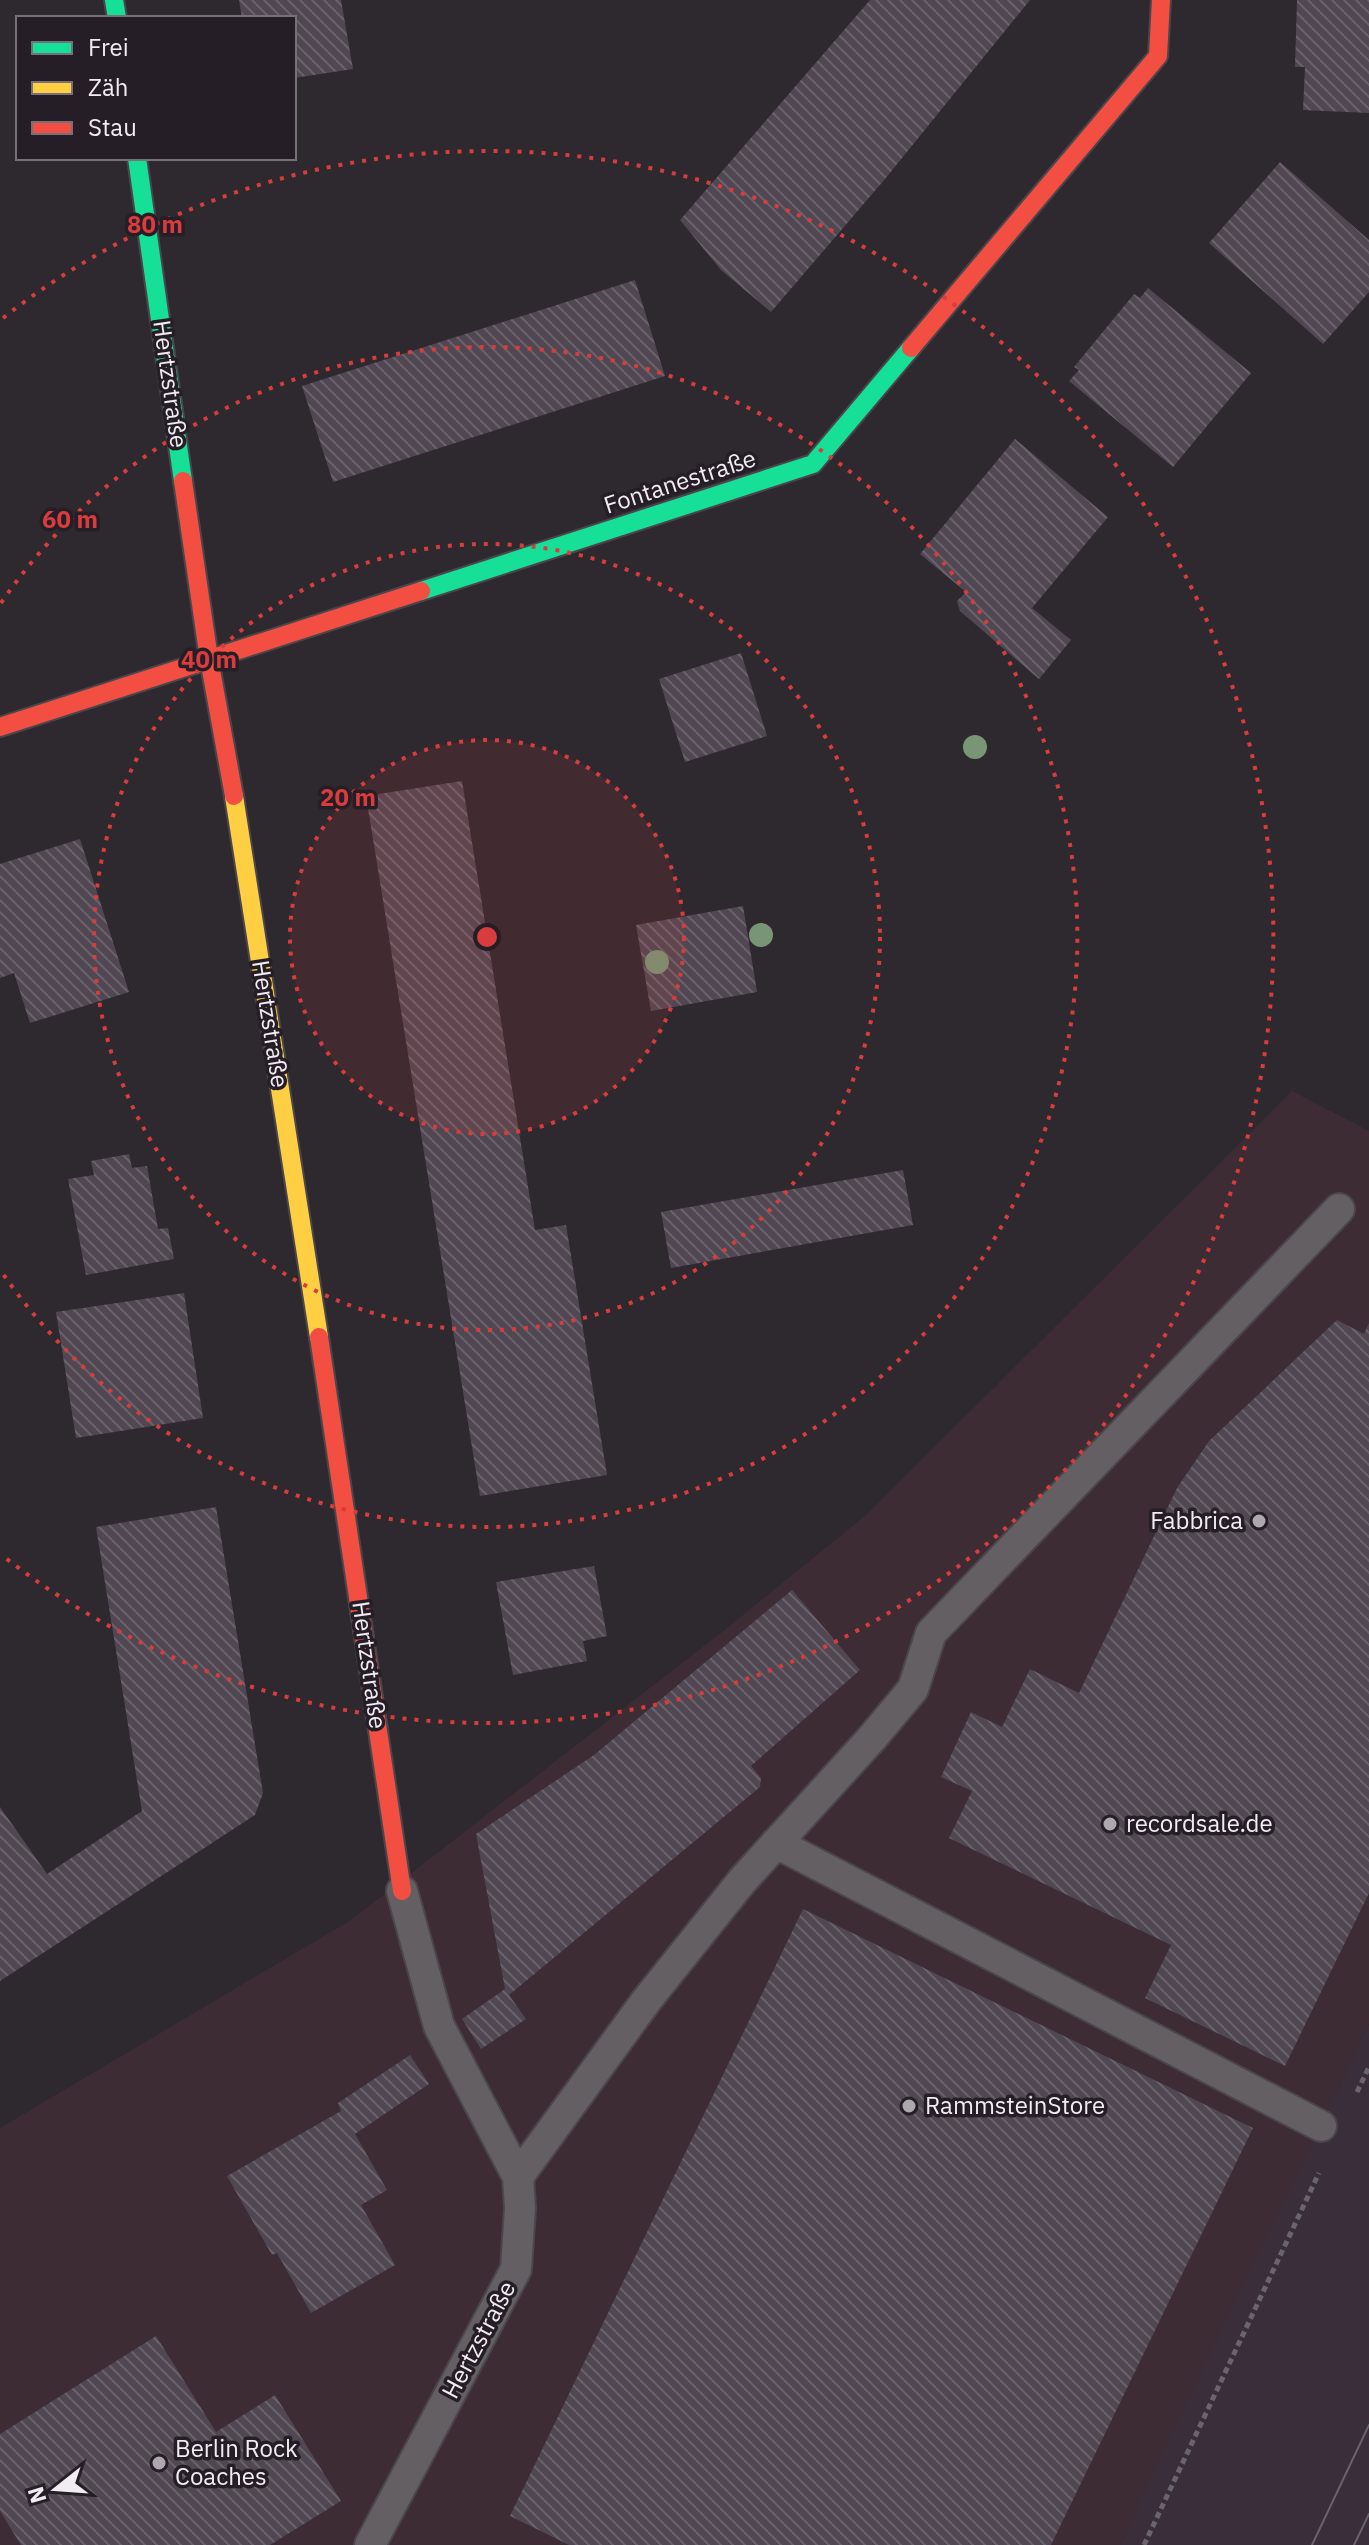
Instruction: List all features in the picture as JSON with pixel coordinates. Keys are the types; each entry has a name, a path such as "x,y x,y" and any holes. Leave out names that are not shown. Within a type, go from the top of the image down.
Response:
{"street":[{"name":"Fontanestraße","path":"0,727 813,464 1158,56 1161,0"},
{"name":"Hertzstraße","path":"137,160 209,659 221,716 349,1527 402,1896"}],"lane":[{"path":"518,2177 646,2001 742,1881 913,1689 931,1633 1339,1209"},
{"path":"776,1843 1321,2126"},
{"name":"Hertzstraße","path":"370,2545 516,2269 520,2208 518,2177 439,2026 402,1896"}],"path":[{"path":"1357,2093 1369,2067"},
{"path":"1144,2545 1325,2161"}],"shaded area":[{"path":"1292,1091 1369,1131 1369,2024 1120,2545 0,2545 0,2128 351,1920 722,1632 866,1515"},
{"path":"1369,2024 1369,2545 1120,2545 1178,2421"}],"building":[{"path":"239,0 341,0 353,69 296,78 296,16 242,16"},
{"path":"870,0 1030,0 885,179 771,312 721,270 680,220"},
{"path":"1297,0 1369,0 1369,113 1303,110 1305,67 1295,67"},
{"path":"1280,162 1369,240 1369,292 1323,344 1209,243"},
{"path":"635,280 665,376 333,482 302,386"},
{"path":"1148,288 1251,373 1173,467 1069,381 1079,370 1074,367 1134,294 1140,298"},
{"path":"1015,439 1108,517 1032,608 1071,640 1039,679 960,611 957,601 966,592 920,554"},
{"path":"741,653 767,736 685,762 659,679"},
{"path":"462,781 535,1230 566,1225 607,1475 480,1496 366,796"},
{"path":"80,839 129,992 30,1023 14,973 0,978 0,864"},
{"path":"743,906 757,992 651,1011 636,925"},
{"path":"129,1154 132,1168 147,1166 158,1229 168,1228 174,1259 86,1275 68,1179 94,1175 91,1161"},
{"path":"903,1170 913,1225 671,1268 661,1212"},
{"path":"184,1293 203,1418 76,1438 56,1312"},
{"path":"1337,1320 1364,1334 1369,1323 1369,1893 1285,2066 1145,1998 1171,1945 949,1838 972,1791 941,1777 971,1712 1002,1727 1030,1669 1079,1693 1177,1488 1209,1441"},
{"path":"216,1507 263,1793 255,1815 0,1981 0,1807 47,1874 142,1811 96,1527"},
{"path":"594,1566 607,1636 583,1641 587,1661 513,1675 496,1582"},
{"path":"792,1590 860,1670 751,1766 761,1778 760,1787 509,1995 526,2019 481,2049 462,2019 505,1989 476,1834 594,1755"},
{"path":"803,1909 1253,2128 1051,2545 569,2545 510,2516"},
{"path":"410,2055 429,2084 355,2134 387,2190 361,2205 395,2265 311,2313 277,2253 272,2255 227,2176 341,2111 338,2103"},
{"name":"Berlin Rock Coaches","path":"156,2336 216,2432 275,2395 341,2501 270,2545 21,2545 0,2511 0,2434"}],"tram line":[{"path":"1312,2545 1369,2425"},
{"path":"1354,2545 1369,2514"}],"traffic: fast":[{"path":"114,0 117,16"},
{"path":"137,160 183,481"},
{"path":"421,591 813,464 911,348"}],"traffic: slow":[{"path":"234,796 319,1337"}],"traffic: jam":[{"path":"911,348 1158,56 1161,0"},
{"path":"183,481 209,659 234,796"},
{"path":"0,727 421,591"},
{"path":"319,1337 402,1891"}],"place":[{"name":"Fabbrica","path":"1259,1521"},
{"name":"recordsale.de","path":"1110,1824"},
{"name":"RammsteinStore","path":"909,2106"},
{"name":"Berlin Rock Coaches","path":"159,2463"}]}
